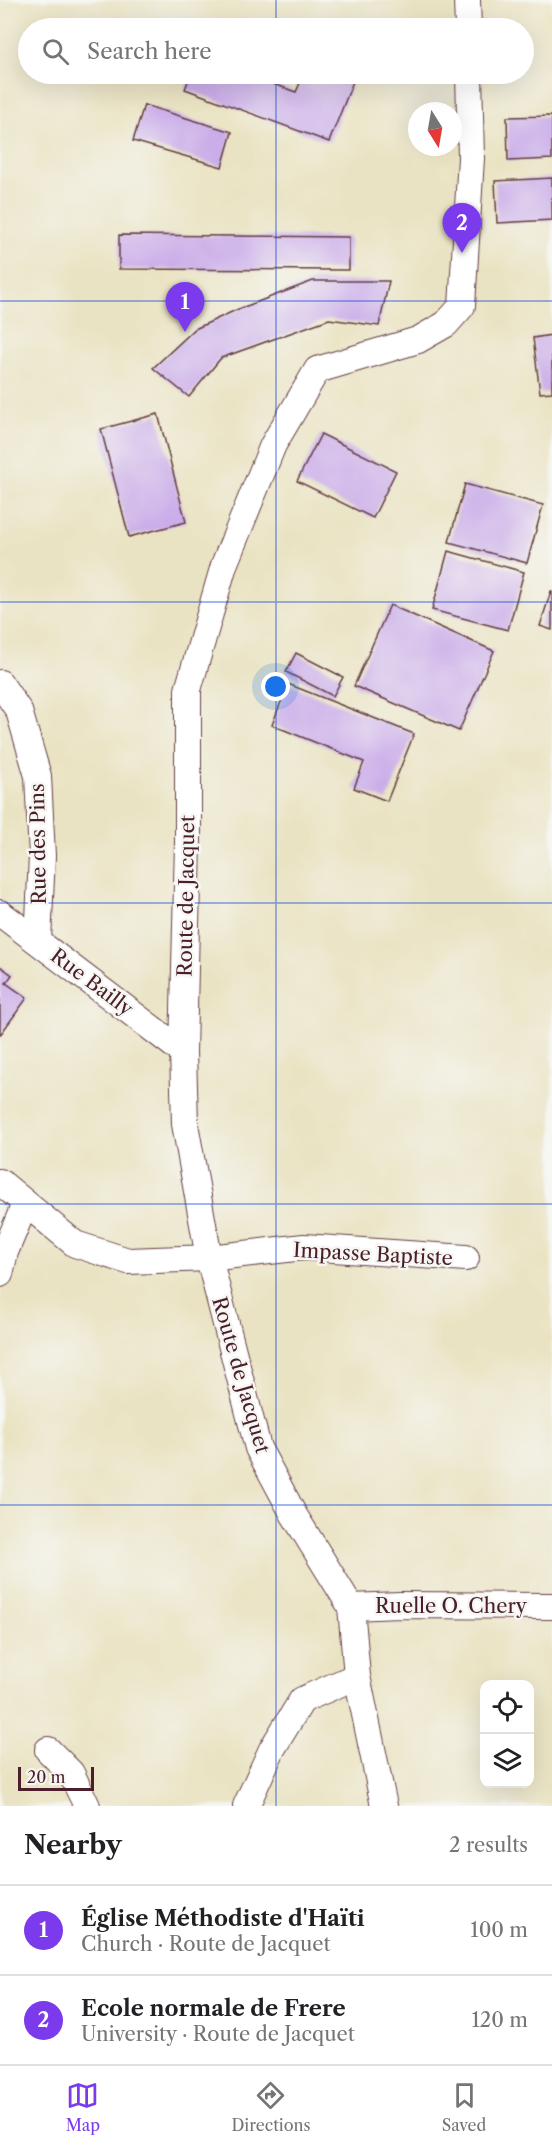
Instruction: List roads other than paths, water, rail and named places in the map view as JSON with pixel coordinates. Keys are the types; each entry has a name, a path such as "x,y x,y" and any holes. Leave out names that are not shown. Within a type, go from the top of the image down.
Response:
{"street":[{"path":"467,0 468,18"},
{"name":"Route de Jacquet","path":"384,1806 357,1676 351,1607 294,1515 258,1448 208,1258 185,1124 183,1052 188,842 188,690 224,565 273,445 317,370 418,340 446,324 462,306 471,158 469,84"},
{"name":"Rue des Pins","path":"0,683 19,711 38,776 42,856 38,940"},
{"name":"Rue Bailly","path":"0,913 183,1052"},
{"name":"Impasse Baptiste","path":"0,1182 75,1244 128,1262 208,1258 304,1247 466,1258"},
{"path":"0,1274 5,1252 26,1204"},
{"name":"Ruelle O. Chery","path":"351,1607 552,1606"},
{"path":"246,1806 272,1749 302,1700 357,1676"},
{"path":"48,1750 71,1773 87,1806"}],"place":[{"name":"Ecole normale de Frere","path":"462,253"},
{"name":"Église Méthodiste d'Haïti","path":"185,332"}]}
